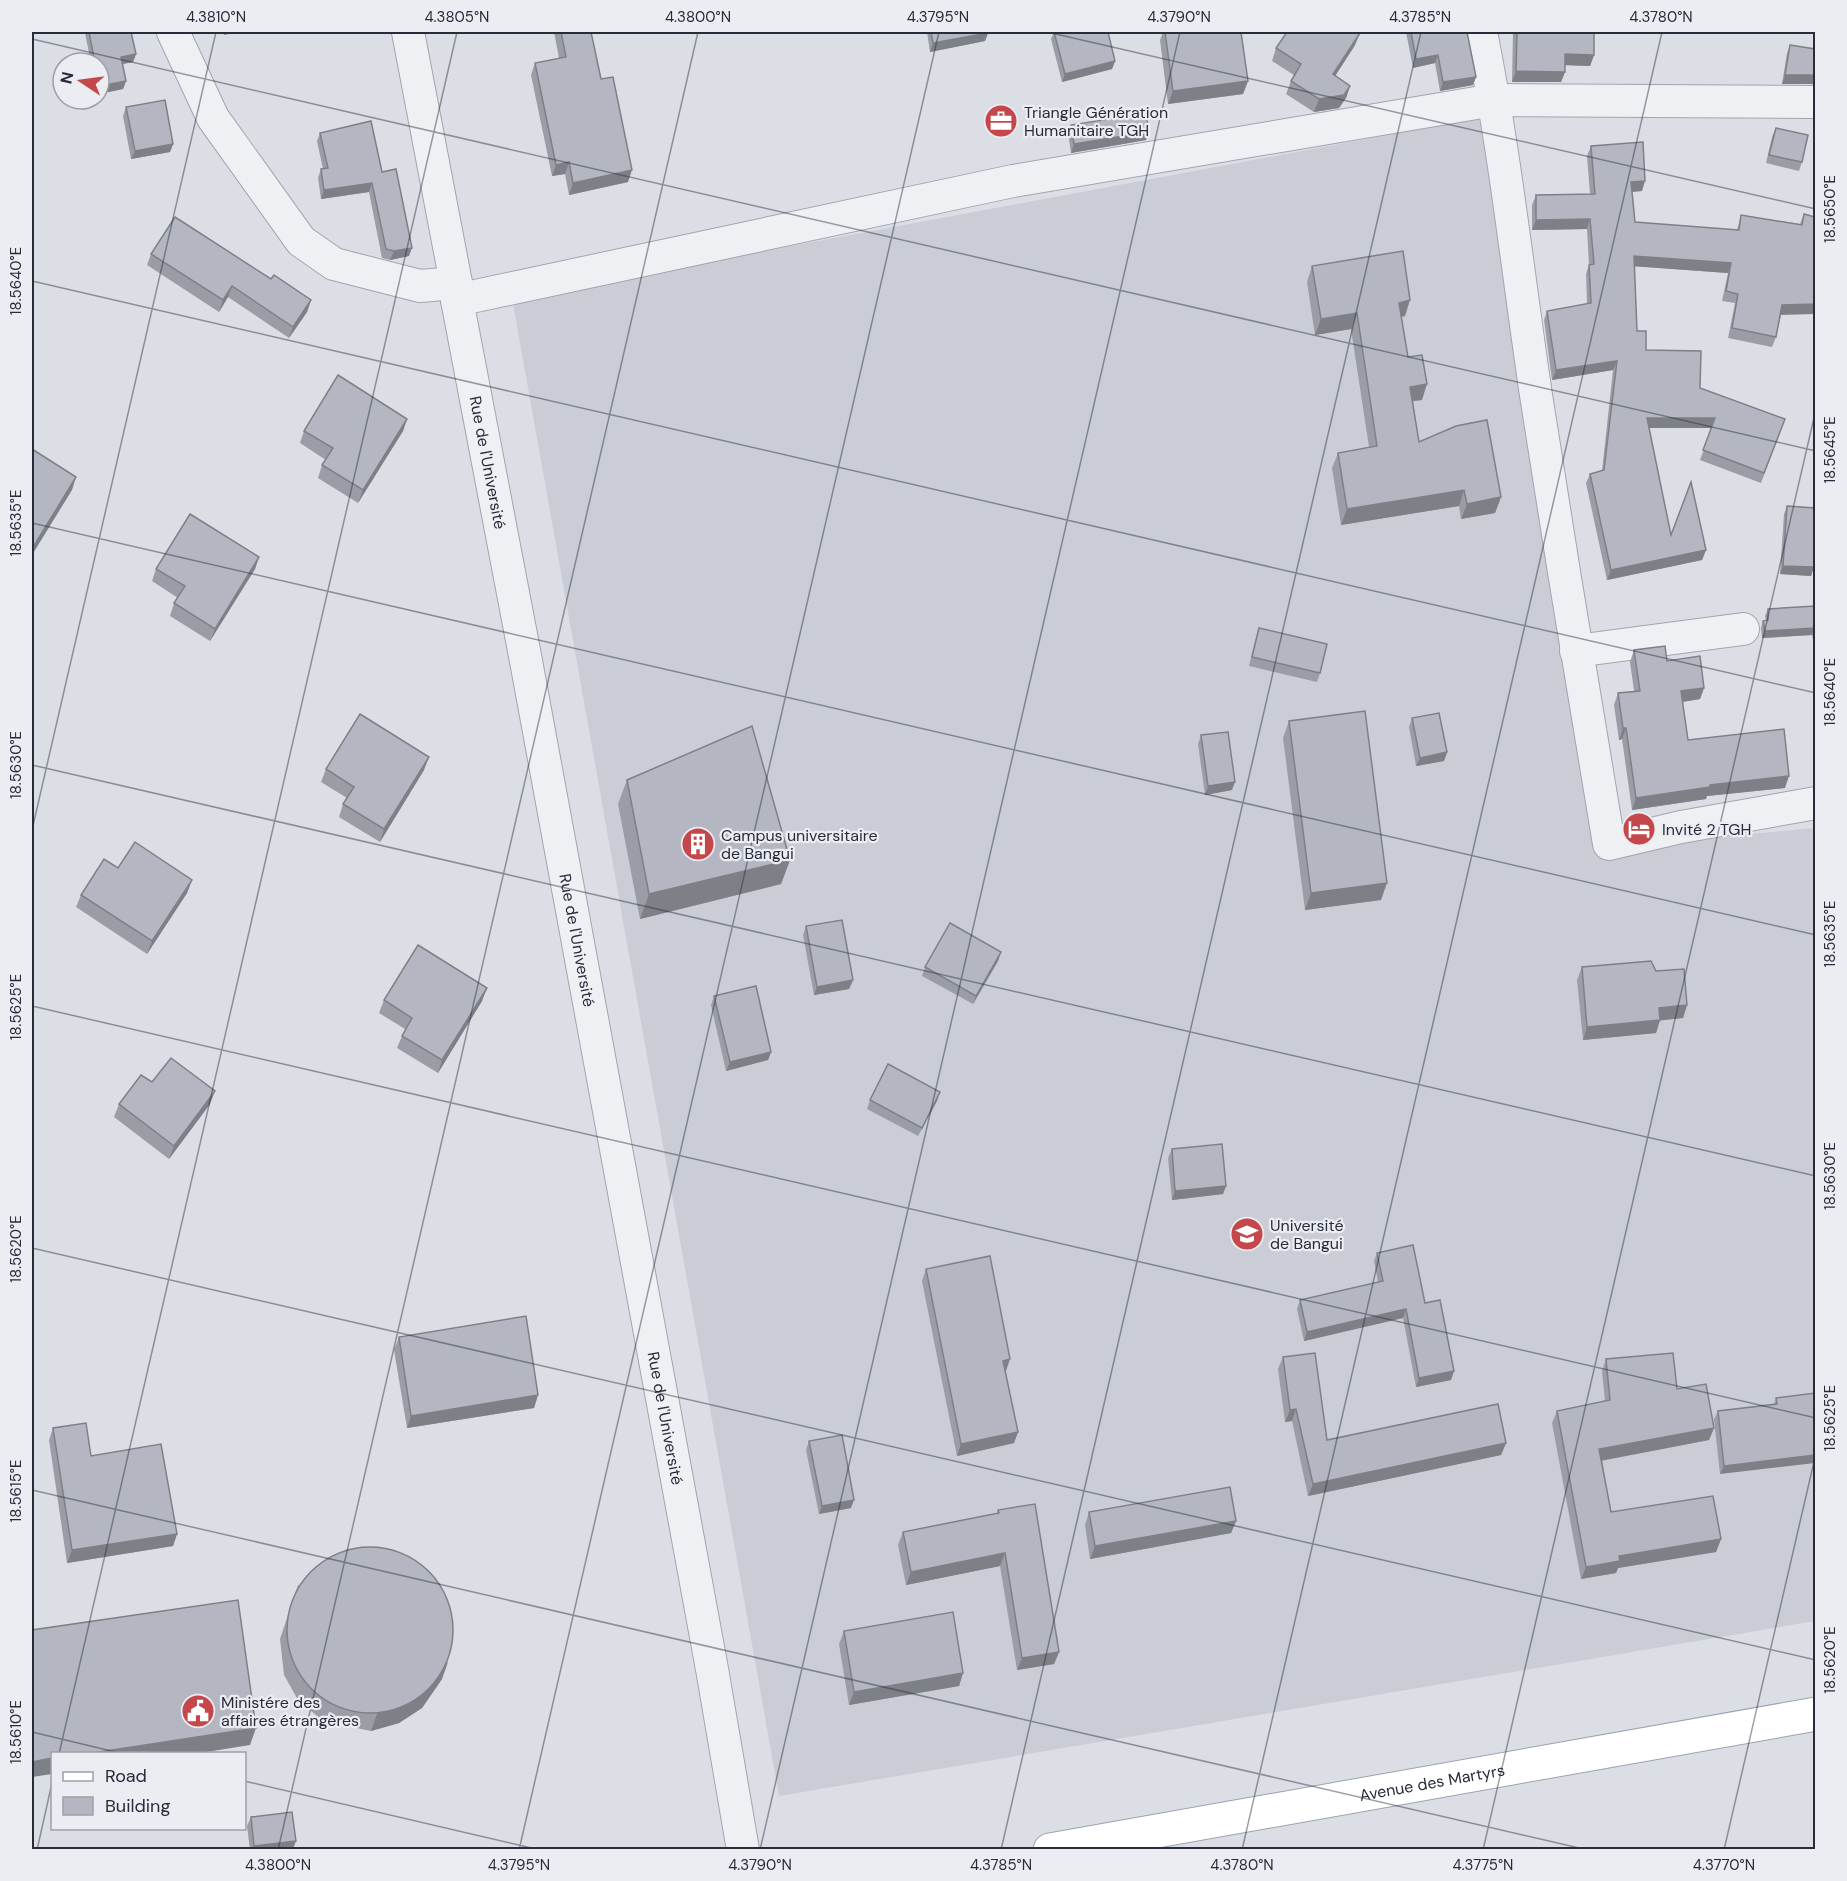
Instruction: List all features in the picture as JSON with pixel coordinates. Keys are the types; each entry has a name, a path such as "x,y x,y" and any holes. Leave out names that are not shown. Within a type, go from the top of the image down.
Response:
{"main road":[{"name":"Avenue des Martyrs","path":"1050,1850 1815,1714"}],"street":[{"path":"174,32 213,118 301,242 334,264 420,286 457,292 1003,183 1494,100 1815,102"},
{"name":"Rue de l'Université","path":"408,32 542,743 708,1646 743,1850"},
{"path":"1480,32 1494,100 1536,396 1609,844 1682,827 1815,803"},
{"path":"1576,651 1743,629"}],"shaded area":[{"name":"Université de Bangui","path":"1490,116 1598,848 1815,828 1815,1621 779,1796 512,298"}],"building":[{"path":"89,32 131,32 136,54 121,57 126,81 111,84 111,51 93,51"},
{"path":"561,32 591,32 601,79 613,77 632,170 573,183 569,162 556,165 535,63 566,57"},
{"path":"931,32 988,32 988,33 933,43"},
{"path":"1054,32 1108,32 1115,61 1065,74"},
{"path":"1165,32 1241,32 1248,81 1173,91"},
{"path":"1287,32 1360,33 1333,74 1350,86 1344,95 1319,99 1291,81 1301,64 1276,48"},
{"path":"1411,32 1467,32 1476,77 1443,82 1438,55 1416,59"},
{"path":"1517,32 1594,32 1594,55 1565,54 1565,72 1516,71"},
{"path":"1790,45 1815,49 1815,75 1785,75"},
{"path":"165,100 173,144 135,151 126,107"},
{"path":"1146,113 1149,132 1074,144 1071,125"},
{"path":"371,121 382,172 396,169 412,248 394,251 386,249 372,183 324,190 321,169 328,168 320,133"},
{"path":"1776,128 1808,135 1802,162 1769,155"},
{"path":"1643,142 1645,181 1631,182 1635,222 1739,230 1741,215 1802,225 1804,214 1815,217 1815,304 1782,305 1776,337 1732,328 1738,294 1726,291 1731,263 1634,256 1637,331 1646,331 1646,350 1701,351 1700,388 1785,419 1764,473 1703,450 1715,418 1647,418 1671,535 1691,482 1706,550 1611,570 1590,474 1604,470 1617,361 1556,370 1547,311 1591,303 1589,265 1594,264 1590,219 1536,220 1536,195 1595,194 1591,146"},
{"path":"175,217 271,279 274,275 311,300 293,327 232,286 223,300 151,254"},
{"path":"1403,251 1410,300 1399,303 1408,357 1422,355 1427,384 1410,387 1419,442 1456,426 1487,420 1501,497 1467,504 1464,490 1347,509 1338,453 1377,446 1357,313 1321,319 1312,266"},
{"path":"338,375 407,419 363,490 322,465 333,448 304,431"},
{"path":"32,449 76,477 32,549"},
{"path":"1787,506 1815,508 1814,567 1783,566"},
{"path":"190,514 259,557 215,629 174,603 185,586 156,569"},
{"path":"1815,606 1815,633 1814,628 1765,631 1763,621 1768,620 1768,609"},
{"path":"1259,628 1327,644 1320,673 1252,657"},
{"path":"1665,646 1667,661 1700,656 1704,688 1681,691 1688,740 1784,729 1789,776 1710,785 1710,787 1636,798 1626,728 1623,728 1618,693 1640,691 1634,650"},
{"path":"1365,711 1387,883 1311,893 1289,721"},
{"path":"1439,713 1447,752 1420,758 1412,718"},
{"path":"360,714 429,757 384,829 343,804 354,787 326,769"},
{"name":"Campus universitaire de Bangui","path":"752,726 790,860 649,894 627,780"},
{"path":"1228,732 1235,782 1208,786 1201,735"},
{"path":"135,842 192,880 152,941 81,895 104,859 118,868"},
{"path":"842,920 853,980 817,987 806,926"},
{"path":"950,923 1001,952 976,996 925,967"},
{"path":"418,945 487,988 442,1060 402,1036 412,1018 384,1000"},
{"path":"1651,961 1656,971 1684,969 1687,1005 1659,1008 1660,1020 1587,1027 1582,967"},
{"path":"756,986 771,1052 730,1062 714,996"},
{"path":"171,1058 215,1091 174,1146 119,1104 141,1075 152,1082"},
{"path":"888,1064 940,1092 922,1128 870,1100"},
{"path":"1222,1144 1226,1186 1175,1191 1172,1149"},
{"path":"1413,1245 1425,1303 1440,1300 1454,1371 1419,1378 1406,1309 1307,1332 1300,1300 1383,1281 1377,1253"},
{"path":"990,1256 1010,1359 1003,1361 1018,1432 961,1444 926,1269"},
{"path":"526,1316 538,1395 411,1416 399,1337"},
{"path":"1315,1353 1327,1440 1498,1404 1506,1443 1313,1484 1296,1409 1290,1410 1283,1357"},
{"path":"1673,1353 1677,1389 1706,1384 1714,1428 1599,1449 1611,1512 1713,1496 1721,1539 1619,1556 1620,1561 1586,1567 1557,1411 1610,1400 1606,1359"},
{"path":"1815,1393 1815,1455 1724,1466 1718,1411 1777,1404 1776,1398"},
{"path":"86,1423 91,1456 161,1444 177,1534 72,1550 53,1428"},
{"path":"842,1435 854,1500 822,1506 809,1441"},
{"path":"1230,1487 1236,1521 1095,1546 1089,1512"},
{"path":"1035,1504 1059,1652 1022,1658 1005,1553 911,1572 903,1532 999,1513 998,1510"},
{"path":"370,1547 386,1548 402,1553 429,1571 447,1598 452,1614 452,1646 447,1662 429,1689 402,1707 386,1712 370,1713 354,1712 338,1707 311,1689 293,1662 288,1646 287,1630 288,1614 293,1598 311,1571 338,1553 354,1548"},
{"path":"238,1600 256,1728 99,1752 51,1752 51,1758 32,1762 32,1630"},
{"path":"953,1612 963,1673 854,1692 844,1631"},
{"path":"292,1812 296,1841 254,1846 251,1817"}],"place":[{"name":"Triangle Génération Humanitaire TGH","path":"1001,121"},
{"name":"Invité 2 TGH","path":"1639,829"},
{"name":"Campus universitaire de Bangui","path":"698,844"},
{"name":"Université de Bangui","path":"1247,1234"},
{"name":"Ministére des affaires étrangères","path":"198,1711"}]}
